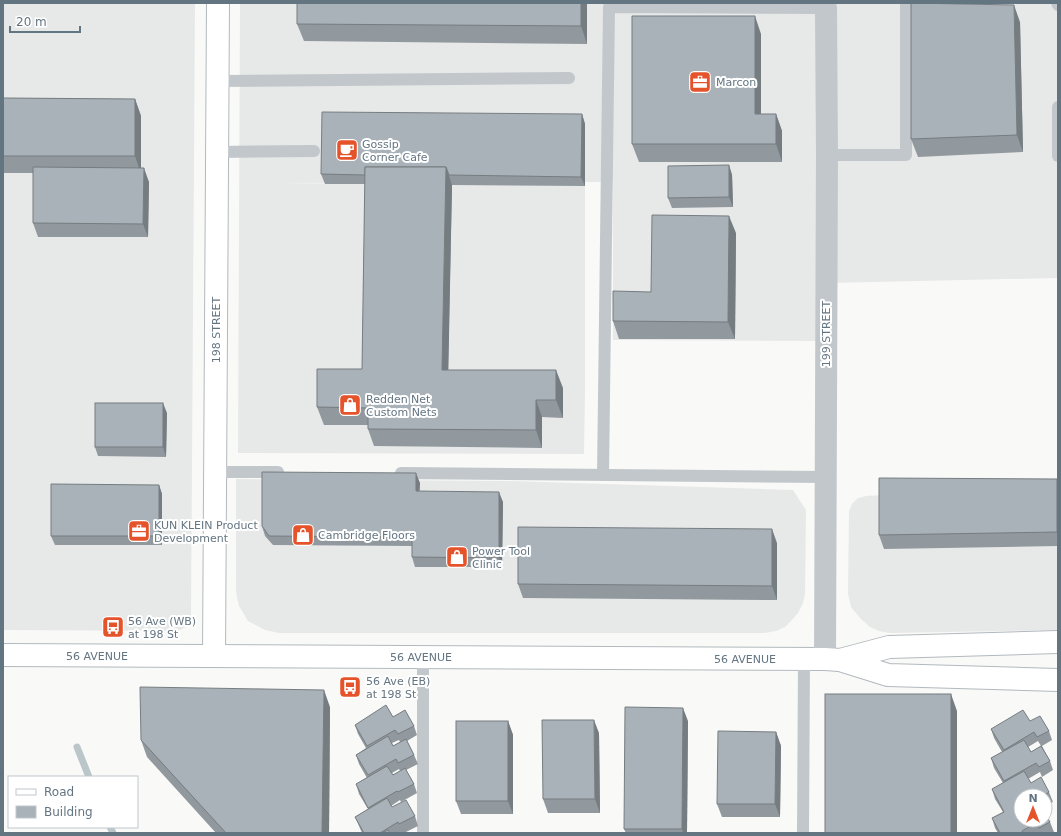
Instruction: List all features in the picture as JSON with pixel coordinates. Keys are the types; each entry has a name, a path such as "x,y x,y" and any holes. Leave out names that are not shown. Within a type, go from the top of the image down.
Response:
{"main road":[{"name":"198 STREET","path":"214,656 218,3"},
{"name":"56 AVENUE","path":"3,655 823,660 889,647 1058,642"},
{"name":"56 AVENUE","path":"823,660 888,675 1058,680"}],"street":[{"name":"199 STREET","path":"823,660 826,477 829,6"}],"lane":[{"path":"827,155 906,155 906,3"},
{"path":"603,475 609,7 829,6"},
{"path":"217,82 570,78"},
{"path":"1058,107 1058,156"},
{"path":"217,152 314,151"},
{"path":"215,472 287,472"},
{"path":"390,473 826,477"},
{"path":"423,657 423,833"},
{"path":"803,833 823,660"}],"shaded area":[{"path":"3,3 195,3 191,616 188,626 178,631 3,630"},
{"path":"240,3 1058,3 1058,278 827,283 826,341 613,340 613,182 277,183 585,186 584,454 238,453"},
{"path":"236,479 512,481 793,490 806,510 805,594 803,603 798,613 785,627 776,631 765,633 279,633 265,630 248,621 239,606 236,590"},
{"path":"1058,485 1058,630 890,633 879,631 870,627 851,607 848,594 849,511 852,504 858,498 866,496"}],"building":[{"path":"297,3 581,3 581,26 297,24"},
{"path":"911,3 1014,5 1017,135 911,139"},
{"name":"Marcon","path":"632,16 755,16 755,114 776,114 776,144 632,144"},
{"path":"3,98 135,99 135,156 3,156"},
{"path":"322,112 582,114 581,177 449,175 446,167 365,167 365,175 321,174"},
{"path":"729,165 729,197 668,198 668,166"},
{"path":"33,167 144,168 143,224 33,223"},
{"path":"365,167 446,167 442,370 556,370 556,400 536,400 536,430 368,429 368,408 317,407 317,369 362,369"},
{"path":"652,215 729,216 728,322 613,321 613,291 651,292"},
{"path":"95,403 163,403 163,447 95,447"},
{"path":"262,472 416,473 416,491 499,492 499,558 412,557 412,537 269,536 262,526"},
{"path":"879,478 1057,479 1057,532 879,535"},
{"path":"51,484 159,485 159,536 51,536"},
{"path":"518,527 772,529 772,586 518,584"},
{"path":"140,687 324,690 322,833 226,833 141,740"},
{"path":"825,694 951,694 951,833 825,833"},
{"path":"386,705 393,717 405,710 414,726 398,734 395,730 367,746 355,725"},
{"path":"625,707 683,708 682,829 624,829"},
{"path":"1023,710 1030,721 1040,716 1049,731 1037,737 1034,732 1004,750 991,729"},
{"path":"542,720 594,720 595,799 543,799"},
{"path":"456,721 508,721 508,801 456,801"},
{"path":"718,731 776,732 775,804 717,804"},
{"path":"388,736 393,746 406,739 414,755 398,763 396,759 368,775 356,755"},
{"path":"1024,740 1031,752 1041,746 1050,761 1039,767 1036,763 1004,781 991,758"},
{"path":"387,766 393,775 405,768 414,784 398,792 397,791 368,808 356,784"},
{"path":"1024,771 1031,783 1041,777 1047,788 1013,788 1013,828 1027,828 1022,831 1023,833 1000,833 992,818 1004,812 992,789"},
{"path":"387,798 392,807 406,800 415,816 399,824 398,822 380,833 364,833 355,817"},
{"path":"388,830 390,833 382,833"}],"waterway":[{"path":"77,747 89,776"},
{"path":"110,828 113,833"}],"place":[{"name":"Marcon","path":"700,82"},
{"name":"Gossip Corner Cafe","path":"347,150"},
{"name":"Redden Net Custom Nets","path":"350,405"},
{"name":"KUN KLEIN Product Development","path":"139,531"},
{"name":"Cambridge Floors","path":"303,535"},
{"name":"Power Tool Clinic","path":"457,557"},
{"name":"56 Ave (WB) at 198 St","path":"113,627"},
{"name":"56 Ave (EB) at 198 St","path":"350,687"}]}
